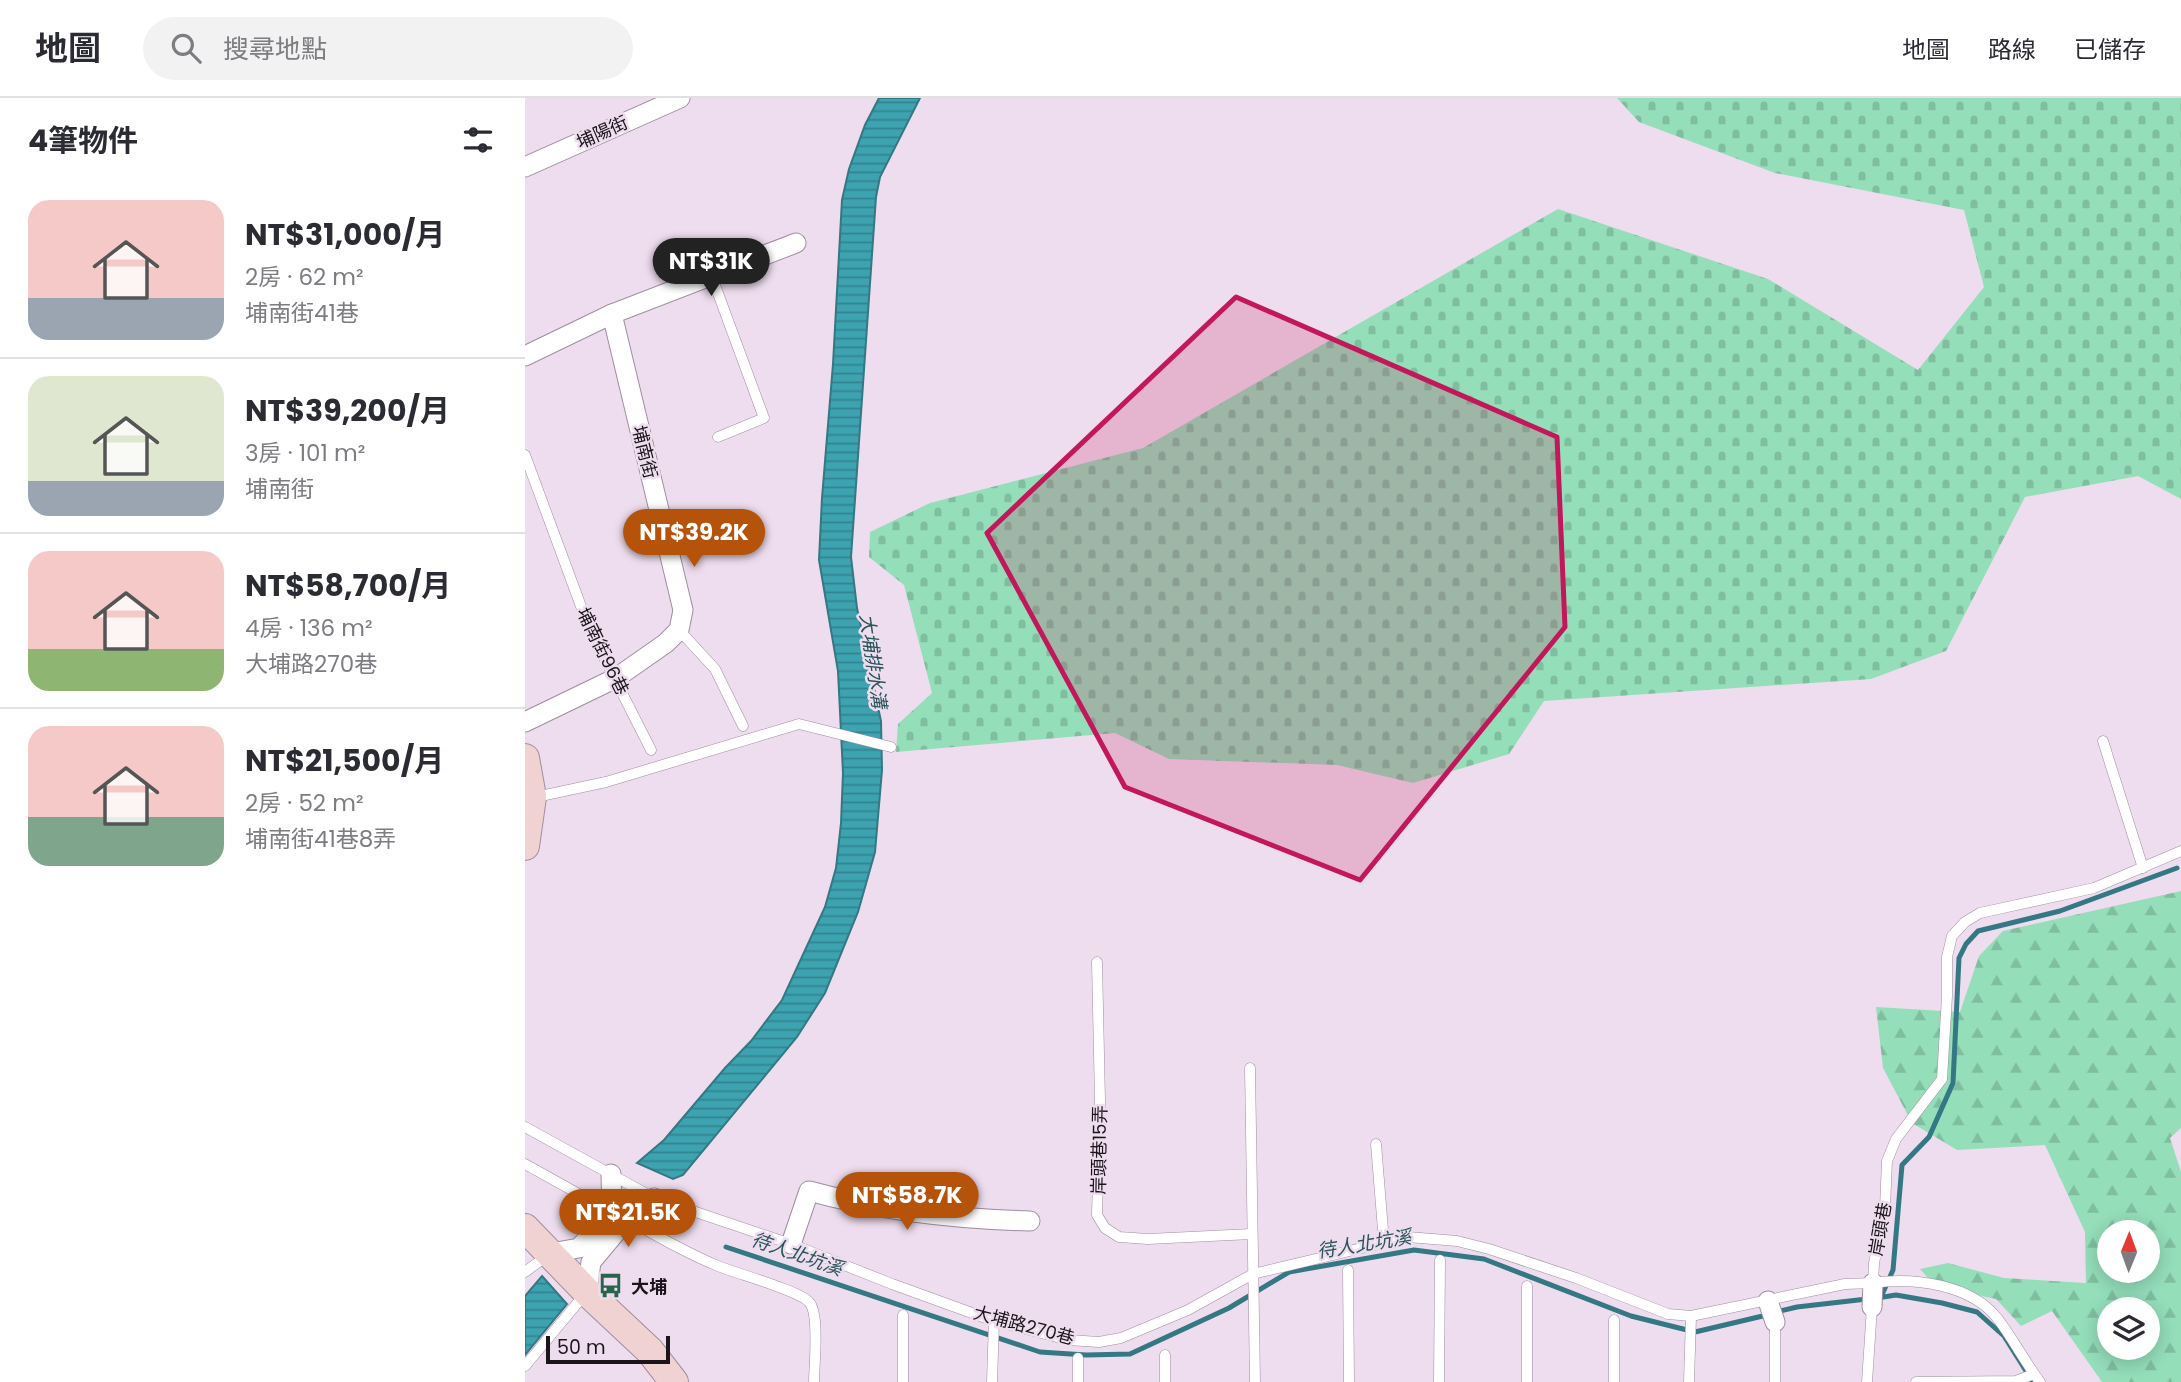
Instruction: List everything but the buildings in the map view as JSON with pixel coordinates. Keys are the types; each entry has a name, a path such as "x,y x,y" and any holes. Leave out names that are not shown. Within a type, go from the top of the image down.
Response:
{"main road":[{"path":"525,846 532,797 526,764"},
{"path":"525,1228 587,1292 650,1351 674,1382"}],"street":[{"name":"埔陽街","path":"525,167 680,98"},
{"path":"525,356 612,314 796,243"},
{"name":"埔南街","path":"612,314 683,610 679,630"},
{"path":"525,722 616,678 666,643 679,630"},
{"path":"587,1292 591,1262 620,1216 611,1174"},
{"path":"791,1244 809,1191 860,1205 897,1211 979,1220 1030,1221"},
{"path":"551,1253 579,1248 620,1216 654,1198"},
{"path":"1872,1307 1873,1283"},
{"path":"1768,1301 1775,1322"}],"lane":[{"path":"712,277 764,418 718,437"},
{"name":"埔南街96巷","path":"525,455 589,628 651,750"},
{"path":"679,630 715,669 743,726"},
{"path":"532,797 606,782 799,724 891,747"},
{"path":"2103,741 2143,868"},
{"name":"岸頭巷","path":"1873,1283 1885,1208 1887,1161 1896,1139 1942,1079 1947,957 1952,936 1965,922 1980,913 2094,888 2181,851"},
{"name":"岸頭巷15弄","path":"1097,962 1100,1101 1097,1215 1105,1227 1119,1237 1148,1239 1252,1234"},
{"path":"1250,1068 1255,1382"},
{"name":"大埔路270巷","path":"525,1127 654,1198 791,1244 994,1321 1069,1340 1099,1342 1121,1338 1188,1310 1253,1274"},
{"path":"1376,1144 1384,1242"},
{"path":"525,1164 687,1253 809,1301 814,1312 814,1382"},
{"path":"1253,1274 1408,1237 1457,1241 1576,1278 1668,1314 1691,1316 1845,1284 1896,1280 1951,1289 1977,1300 1997,1317 2038,1378 1916,1382"},
{"path":"525,1272 551,1253"},
{"path":"1439,1382 1440,1260"},
{"path":"1348,1270 1349,1382"},
{"path":"1527,1286 1527,1382"},
{"path":"525,1366 587,1292"},
{"path":"1867,1382 1872,1307"},
{"path":"904,1315 904,1382"},
{"path":"1689,1382 1691,1316"},
{"path":"1614,1320 1614,1382"},
{"path":"992,1382 994,1321"},
{"path":"1775,1322 1775,1382"},
{"path":"1165,1355 1165,1382"},
{"path":"1078,1358 1078,1382"}],"highlighted area":[{"path":"1236,297 1557,437 1565,627 1360,880 1125,787 987,533"}],"green space":[{"path":"1617,98 2181,98 2181,499 2138,476 2025,497 1946,651 1871,679 1544,701 1509,754 1413,783 1337,765 1169,759 1115,733 896,752 898,724 932,693 904,585 869,557 870,532 930,503 1143,448 1558,209 1768,279 1918,370 1984,287 1964,210 1775,173 1639,122"},
{"path":"2181,891 2181,1128 2170,1138 2181,1172 2181,1382 2102,1382 2052,1311 2021,1326 1996,1299 1935,1286 1920,1269 1948,1263 2004,1278 2086,1283 2085,1232 2045,1145 1957,1150 1912,1123 1883,1068 1876,1007 1960,1012 1979,956 2003,931"}],"water":[{"path":"879,98 920,98 880,177 876,197 851,557 857,608 881,721 882,770 875,852 858,912 825,993 797,1037 683,1175 673,1179 637,1163 664,1140 751,1041 782,1000 825,907 836,868 843,773 838,671 819,560 822,498 842,200 849,169 865,125"},
{"path":"542,1276 567,1304 525,1355 525,1296"}],"waterway":[{"path":"1881,1297 1893,1270 1902,1165 1929,1137 1953,1083 1959,958 1966,944 1978,931 2060,911 2177,868"},
{"name":"待人北坑溪","path":"726,1247 1040,1352 1130,1354 1229,1308 1289,1272 1414,1250 1484,1259 1631,1316 1695,1332 1767,1315"},
{"name":"待人北坑溪","path":"1877,1298 1896,1295 1977,1312 2004,1336 2033,1382"},
{"name":"待人北坑溪","path":"1776,1312 1867,1299"}],"place":[{"name":"大埔","path":"611,1286"}],"water label":[{"name":"大埔排水溝","path":"873,661"}]}
